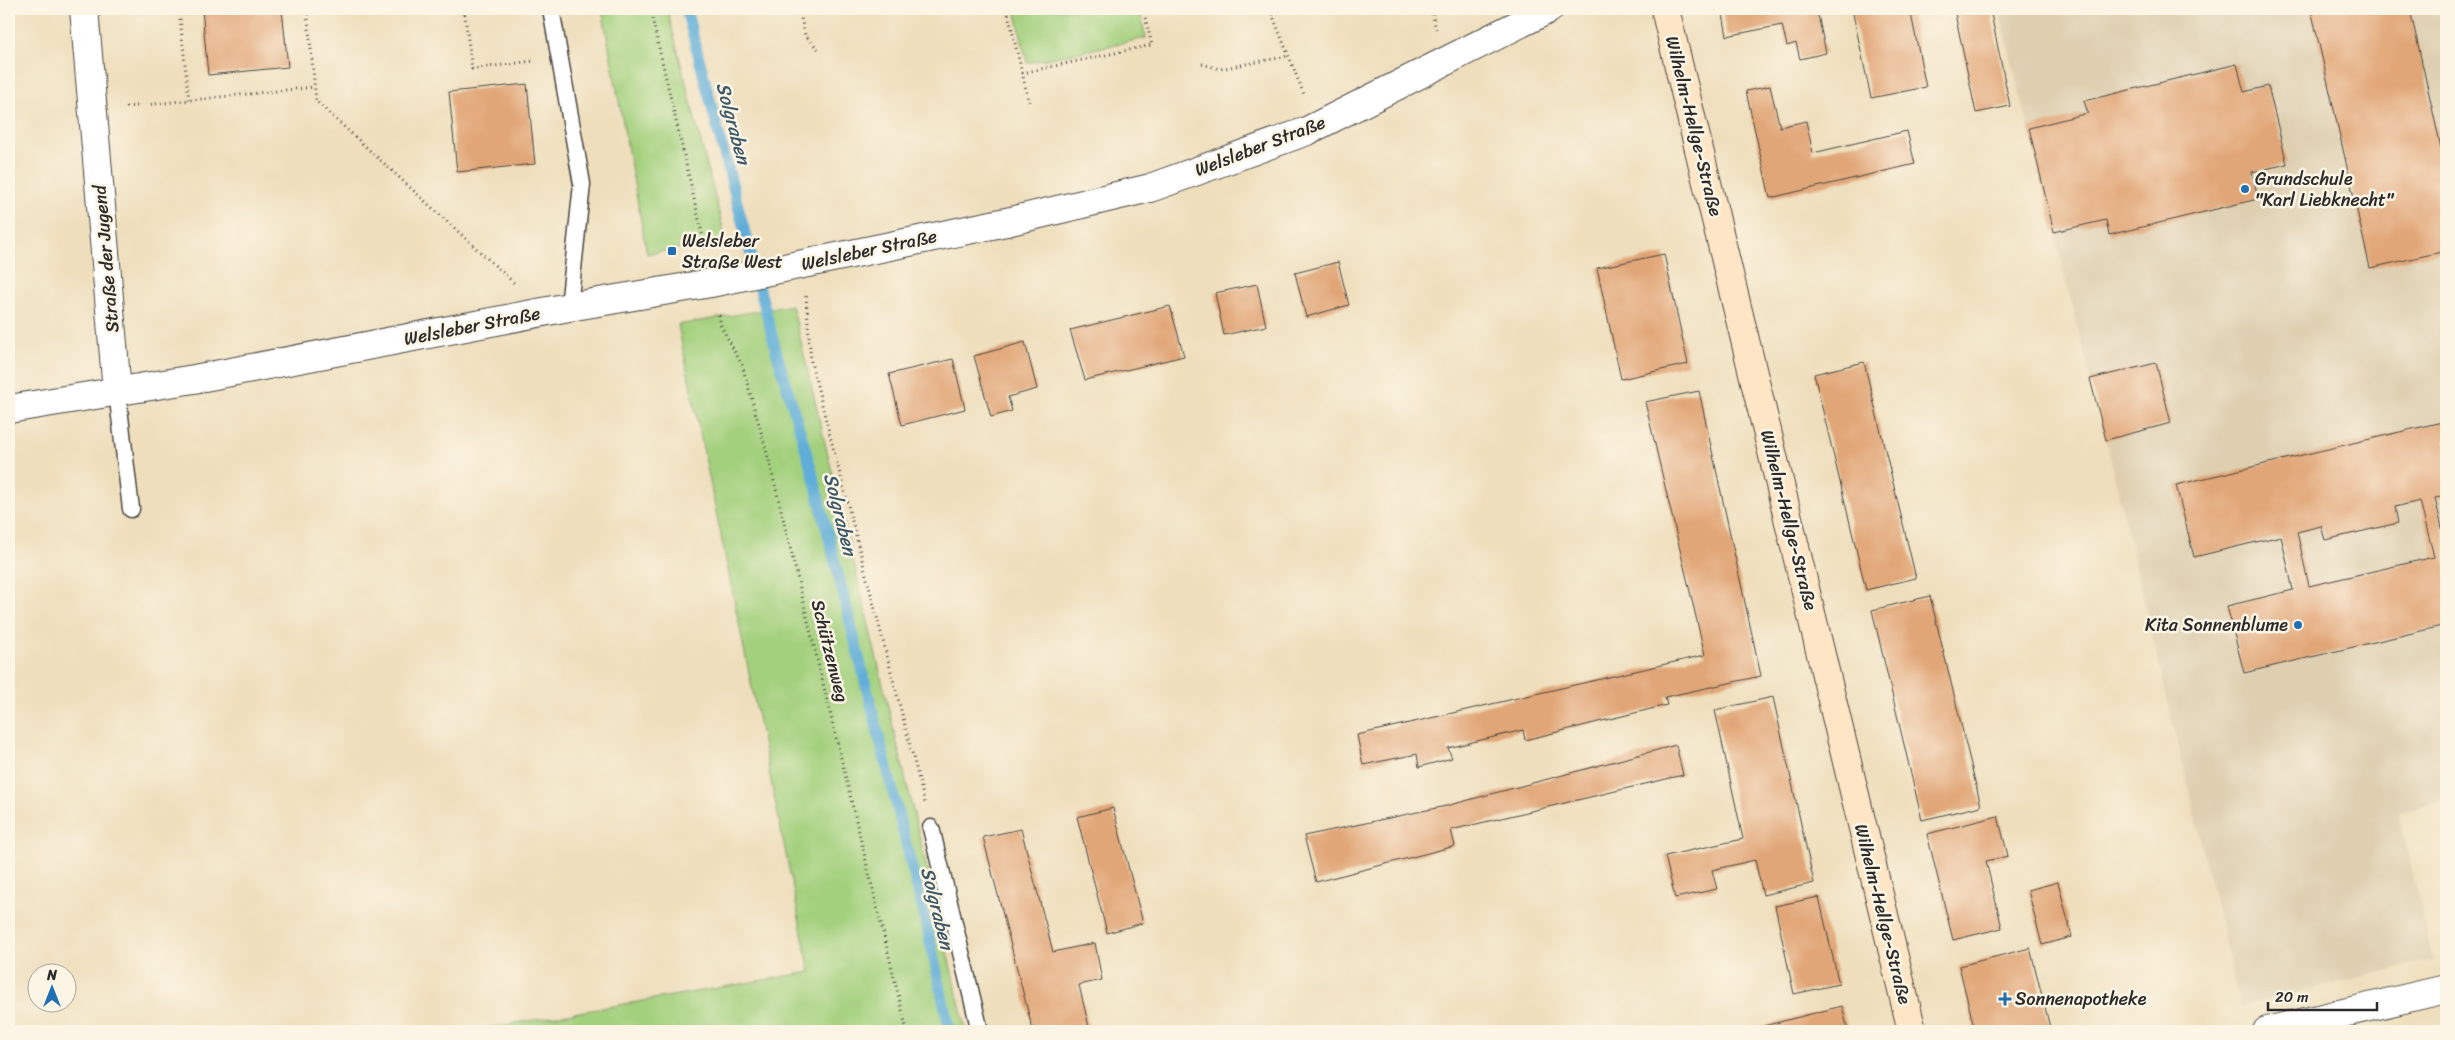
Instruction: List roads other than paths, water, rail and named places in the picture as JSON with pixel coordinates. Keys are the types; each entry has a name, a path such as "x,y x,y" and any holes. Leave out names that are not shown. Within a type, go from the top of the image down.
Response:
{"main road":[{"name":"Wilhelm-Hellge-Straße","path":"1665,9 1912,1031"}],"street":[{"name":"Straße der Jugend","path":"84,9 117,391"},
{"name":"Welsleber Straße","path":"9,410 204,377 557,309 712,283 1011,220 1150,188 1317,126 1549,9"},
{"path":"2267,1031 2446,990"}],"lane":[{"path":"552,9 582,184 557,309"},
{"name":"Straße der Jugend","path":"117,391 131,509"},
{"path":"931,828 980,1031"}],"waterway":[{"name":"Solgraben","path":"686,9 777,354 812,471 925,919 950,1031"}],"place":[{"name":"Grundschule \"Karl Liebknecht\"","path":"2245,189"},
{"name":"Welsleber Straße West","path":"672,251"},
{"name":"Kita Sonnenblume","path":"2298,625"},
{"name":"Sonnenapotheke","path":"2005,999"}]}
